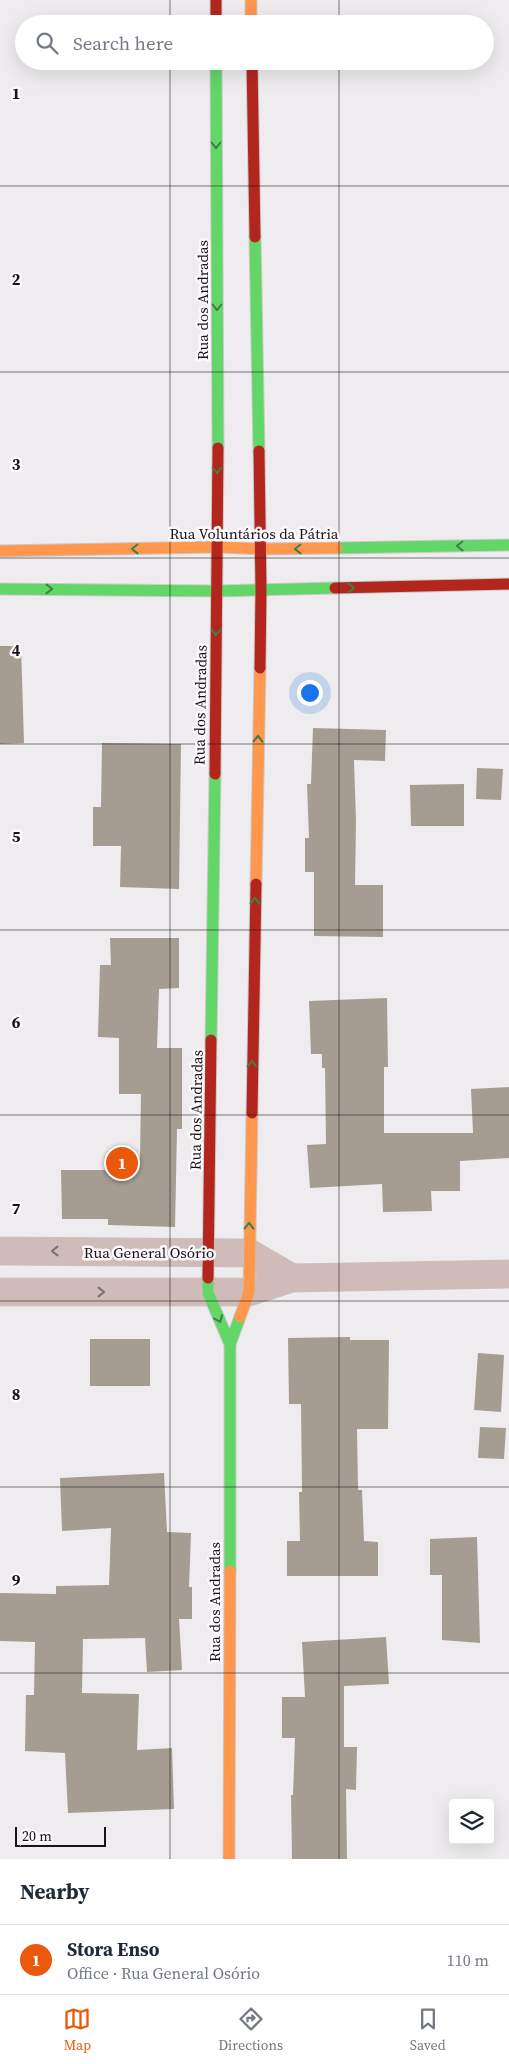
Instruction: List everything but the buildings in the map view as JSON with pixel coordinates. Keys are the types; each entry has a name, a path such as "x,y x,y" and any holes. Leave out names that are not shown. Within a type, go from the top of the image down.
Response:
{"street":[{"path":"216,0 216,15"},
{"path":"251,0 251,15"},
{"name":"Rua dos Andradas","path":"217,70 220,113 222,349 217,591 216,1040 208,1293 230,1344"},
{"name":"Rua dos Andradas","path":"229,1859 230,1344 249,1292 248,1039 261,590 252,346 248,112 251,70"},
{"name":"Rua Voluntários da Pátria","path":"0,551 218,547 425,551 509,545"},
{"path":"0,589 217,591 427,581 509,584"},
{"name":"Rua General Osório","path":"0,1251 249,1253 292,1278"},
{"path":"0,1292 249,1292 292,1278 509,1274"}],"traffic: fast":[{"path":"216,70 218,448"},
{"path":"255,237 259,451"},
{"path":"337,548 509,545"},
{"path":"0,589 217,591 335,588"},
{"path":"211,1040 215,774"},
{"path":"208,1278 208,1293 230,1344"},
{"path":"230,1571 230,1344 240,1317"}],"traffic: slow":[{"path":"251,0 251,15"},
{"path":"0,551 218,547 260,549 337,548"},
{"path":"256,884 260,668"},
{"path":"240,1317 249,1292 252,1113"},
{"path":"229,1859 230,1571"}],"traffic: jam":[{"path":"216,0 216,15"},
{"path":"252,70 255,237"},
{"path":"215,774 218,448"},
{"path":"259,451 260,668"},
{"path":"335,588 509,584"},
{"path":"252,1113 256,884"},
{"path":"208,1278 211,1040"}],"place":[{"name":"Stora Enso","path":"122,1163"}]}
